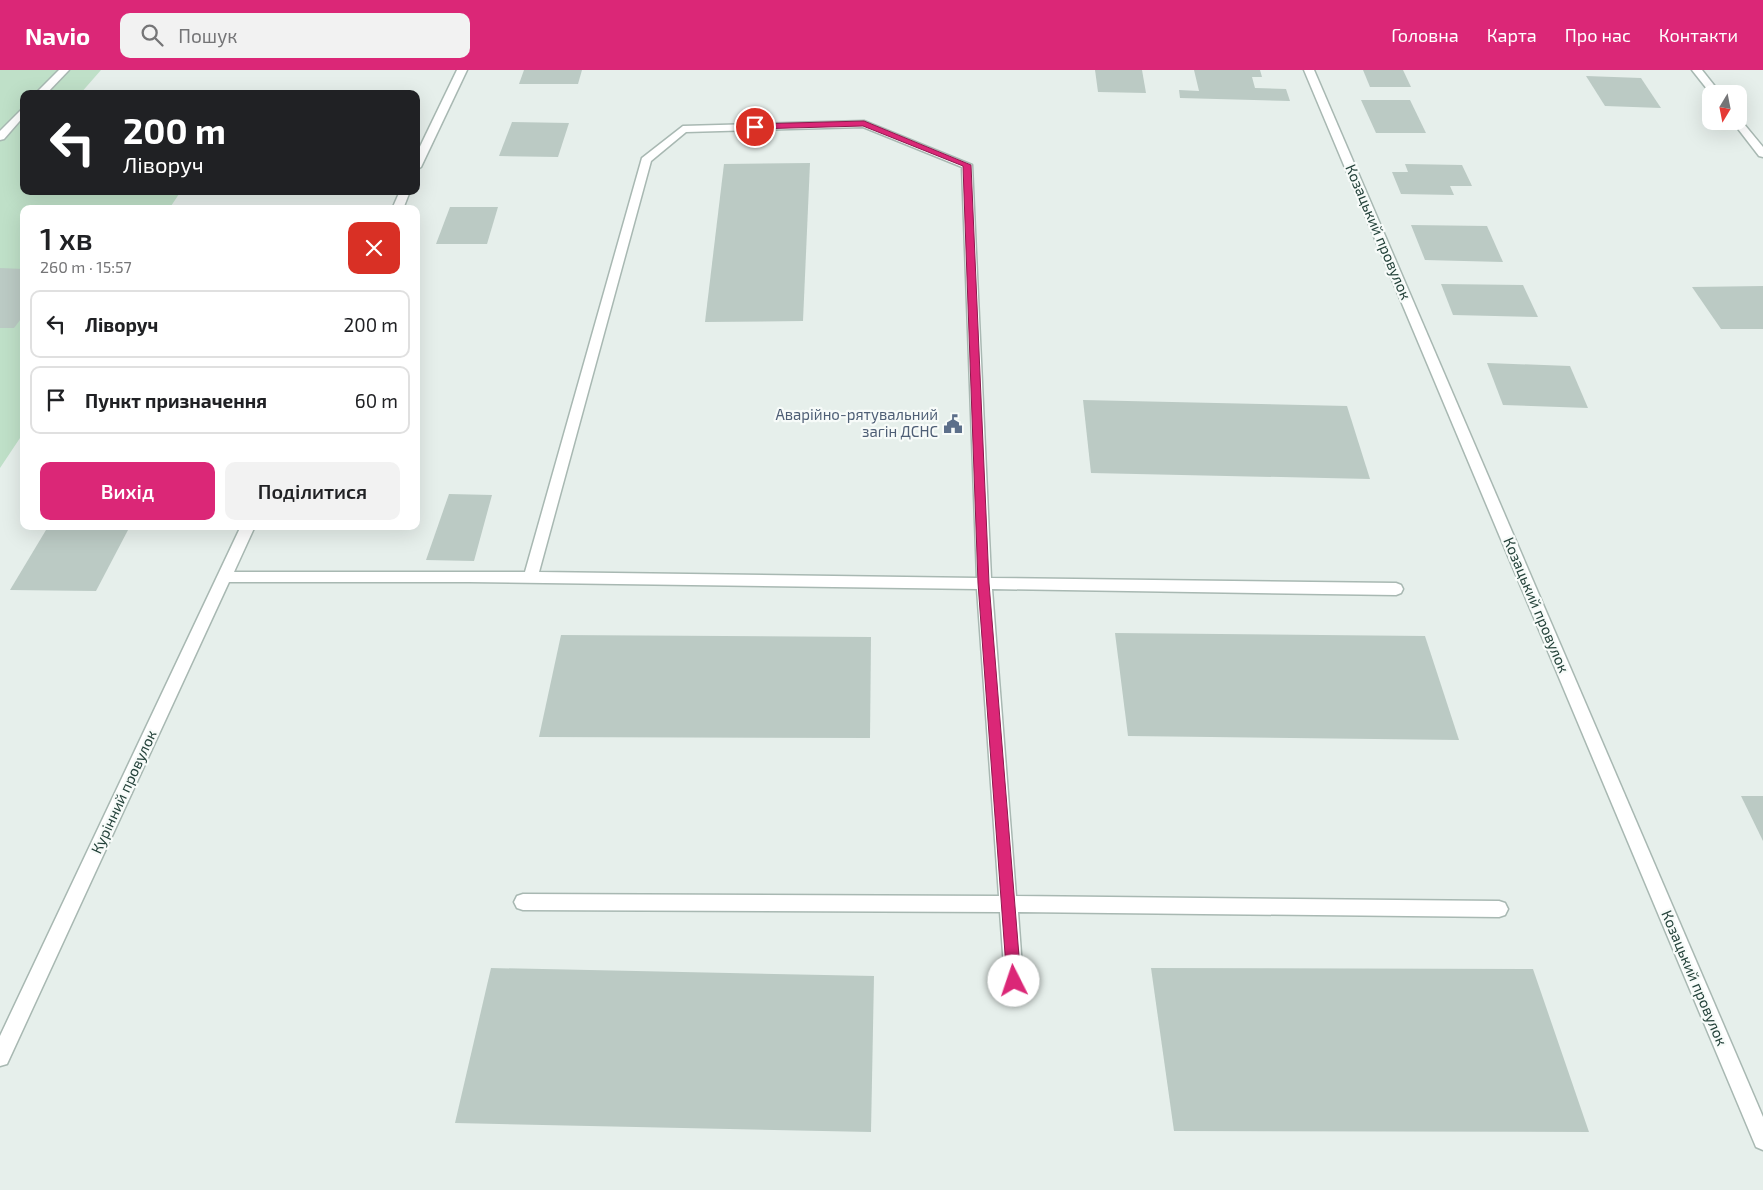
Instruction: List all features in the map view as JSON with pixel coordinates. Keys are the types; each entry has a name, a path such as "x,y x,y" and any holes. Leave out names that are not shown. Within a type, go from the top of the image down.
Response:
{"street":[{"path":"44,90 64,70"},
{"path":"420,159 462,70"},
{"name":"Козацький провулок","path":"1309,70 1763,1140"},
{"path":"1697,70 1709,85"},
{"path":"0,136 20,114"},
{"path":"532,577 646,160 682,129 864,124 967,165 984,583 1014,981"},
{"path":"1744,130 1763,154"},
{"name":"Курінний провулок","path":"0,1057 246,530"},
{"path":"224,577 532,577 1396,588"},
{"path":"523,902 1008,904 1498,910"}],"green space":[{"path":"0,70 101,70 84,90 20,90 20,195 178,195 172,205 20,205 20,438 0,468"}],"building":[{"path":"524,70 582,70 578,84 519,84"},
{"path":"1095,70 1142,70 1146,93 1098,92"},
{"path":"1194,70 1260,70 1262,77 1252,77 1255,88 1286,89 1290,101 1180,98 1179,90 1199,91"},
{"path":"1363,70 1403,70 1411,87 1370,87"},
{"path":"1586,76 1641,78 1661,108 1605,106"},
{"path":"1361,100 1410,100 1426,133 1376,133"},
{"path":"512,122 569,123 558,157 499,156"},
{"path":"810,163 803,321 705,322 724,164"},
{"path":"1405,164 1462,165 1472,186 1450,186 1454,195 1401,194 1392,172 1408,172"},
{"path":"450,207 498,207 487,244 436,244"},
{"path":"1411,225 1487,226 1503,262 1425,260"},
{"path":"0,268 20,269 20,320 14,328 0,328"},
{"path":"1441,284 1523,285 1538,317 1453,315"},
{"path":"1763,286 1763,329 1721,329 1692,287"},
{"path":"1487,363 1570,366 1588,408 1503,405"},
{"path":"1083,400 1347,406 1370,479 1091,473"},
{"path":"449,494 492,495 474,561 426,560"},
{"path":"46,530 128,530 96,591 10,590"},
{"path":"1115,633 1425,636 1459,740 1128,736"},
{"path":"561,635 871,637 870,738 539,737"},
{"path":"1741,796 1763,796 1763,841"},
{"path":"491,968 874,976 871,1132 455,1123"},
{"path":"1151,968 1533,969 1589,1132 1174,1131"}],"place":[{"name":"Аварійно-рятувальний загін ДСНС","path":"953,424"}],"route":[{"path":"755,127 864,124 967,165 984,583 1014,981"}]}
